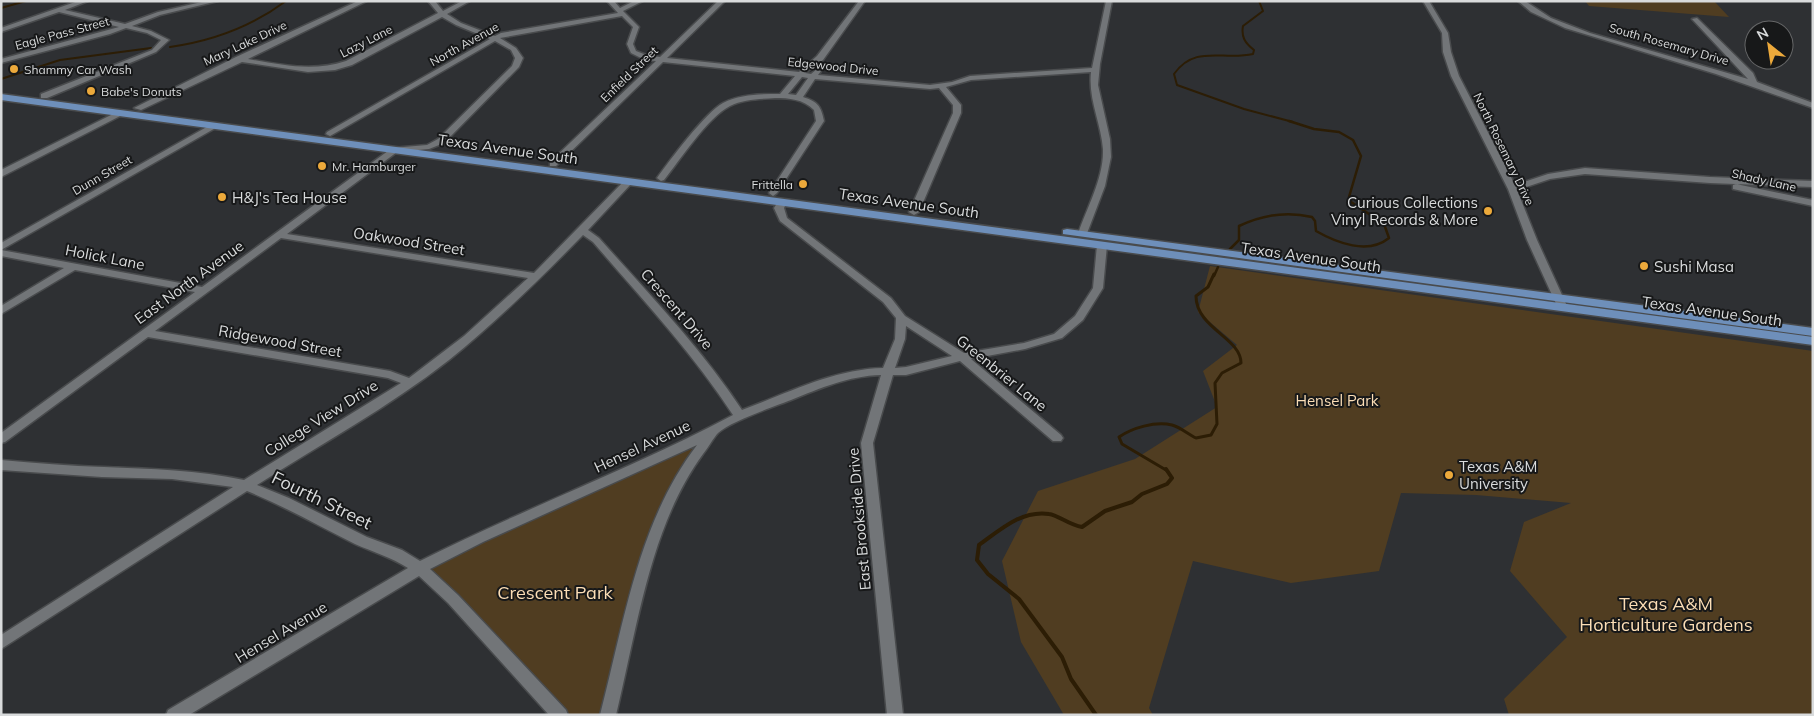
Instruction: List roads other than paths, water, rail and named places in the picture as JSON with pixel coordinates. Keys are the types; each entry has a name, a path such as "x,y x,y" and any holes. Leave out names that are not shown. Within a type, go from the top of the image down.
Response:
{"main road":[{"name":"Texas Avenue South","path":"1,90 138,108 212,122 396,150 628,182 914,212 1216,251 1813,341"},
{"name":"Texas Avenue South","path":"1,97 122,113 330,134 661,178 969,228 1813,332"},
{"path":"969,228 991,226 1076,237 1083,234"},
{"path":"1102,245 1114,242 1194,253 1216,251"}],"street":[{"path":"1,30 85,1"},
{"name":"Eagle Pass Street","path":"1,62 108,33 151,16 214,1"},
{"name":"Mary Lake Drive","path":"138,108 364,1"},
{"path":"396,150 429,147 441,141 517,64 519,55 516,51 494,38 441,14 431,1"},
{"name":"Lazy Lane","path":"240,59 312,71 333,69 349,63 466,1"},
{"name":"Edgewood Drive","path":"610,1 636,27 630,44 632,52 639,56 659,60 801,74 813,77 941,86 970,78 1096,70"},
{"name":"North Avenue","path":"330,134 494,38 514,32 622,12 640,1"},
{"name":"Enfield Street","path":"553,164 722,1"},
{"path":"790,95 801,74 820,58 862,1"},
{"path":"1083,234 1099,191 1107,156 1105,137 1096,105 1096,70 1108,1"},
{"name":"North Rosemary Drive","path":"1426,1 1445,33 1447,52 1455,76 1512,189 1532,240 1561,302"},
{"name":"South Rosemary Drive","path":"1521,1 1539,14 1575,29 1754,83 1813,106"},
{"path":"44,96 154,51 165,43 165,38 158,35 58,10"},
{"path":"1695,19 1750,74 1754,83"},
{"path":"790,95 813,77 819,67 820,58"},
{"path":"914,212 958,113 956,105 941,86"},
{"path":"661,178 720,109 735,102 767,96 790,95 815,105 820,112 820,121 778,198 783,219 887,300 901,318"},
{"path":"1,174 122,113"},
{"name":"Dunn Street","path":"1,247 212,122"},
{"name":"East North Avenue","path":"1,439 202,290 396,150"},
{"path":"1512,189 1548,177 1586,171 1710,180 1813,184"},
{"name":"Shady Lane","path":"1710,180 1810,203"},
{"name":"College View Drive","path":"1,643 245,485 409,382 469,338 582,230 628,182"},
{"path":"1801,184 1810,203"},
{"name":"Crescent Drive","path":"582,230 596,240 702,362 720,384 740,416"},
{"name":"Oakwood Street","path":"278,236 535,276"},
{"name":"Hensel Avenue","path":"174,715 420,568 478,538 716,429 740,416 839,377 861,372 906,371 962,357 1042,342 1058,336 1069,328 1089,305 1098,288 1102,245"},
{"name":"Holick Lane","path":"1,253 202,290"},
{"path":"1,312 74,266"},
{"name":"Greenbrier Lane","path":"901,318 962,357 1057,438"},
{"name":"East Brookside Drive","path":"895,715 867,443 888,371 900,339 901,318"},
{"name":"Ridgewood Street","path":"146,333 390,375 409,382"},
{"path":"608,715 633,609 656,536 678,482 700,447 716,429"},
{"name":"Fourth Street","path":"1,465 102,472 172,474 245,485 284,501 362,541 397,554 420,568 453,599 560,715"}],"waterway":[{"path":"1,8 26,1"},
{"path":"170,47 201,41 231,32 259,18 286,1"},
{"path":"1259,1 1263,11 1243,26 1244,40 1254,50 1253,54 1242,56 1210,55 1191,59 1174,74 1177,85 1244,109 1293,122"},
{"path":"1,79 60,60 151,48"},
{"path":"1230,249 1239,240 1239,226 1257,219 1284,214 1312,217 1315,221 1316,231 1343,243 1372,246 1389,238 1384,224 1351,202 1349,197 1361,156 1353,140 1339,132 1314,129 1289,121"},
{"path":"1214,276 1218,267"},
{"path":"1166,470 1122,444 1119,437 1137,428 1158,424 1175,426 1196,438 1211,435 1217,424 1215,383 1222,373 1241,363 1239,354 1234,346 1210,325 1198,307 1196,296 1208,287 1214,274"},
{"path":"1096,715 1071,679 1062,657 1019,599 988,574 977,560 979,545 1011,522 1029,515 1049,514 1082,527 1105,511 1132,502 1142,494 1167,484 1172,478 1166,469"}],"place":[{"name":"Shammy Car Wash","path":"14,69"},
{"name":"Babe's Donuts","path":"91,91"},
{"name":"Mr. Hamburger","path":"322,166"},
{"name":"Frittella","path":"803,184"},
{"name":"H&J's Tea House","path":"222,197"},
{"name":"Curious Collections Vinyl Records & More","path":"1488,211"},
{"name":"Sushi Masa","path":"1644,266"},
{"name":"Texas A&M University","path":"1449,475"}],"park label":[{"name":"Hensel Park","path":"1337,400"},
{"name":"Crescent Park","path":"555,592"},
{"name":"Texas A&M Horticulture Gardens","path":"1666,613"}]}
